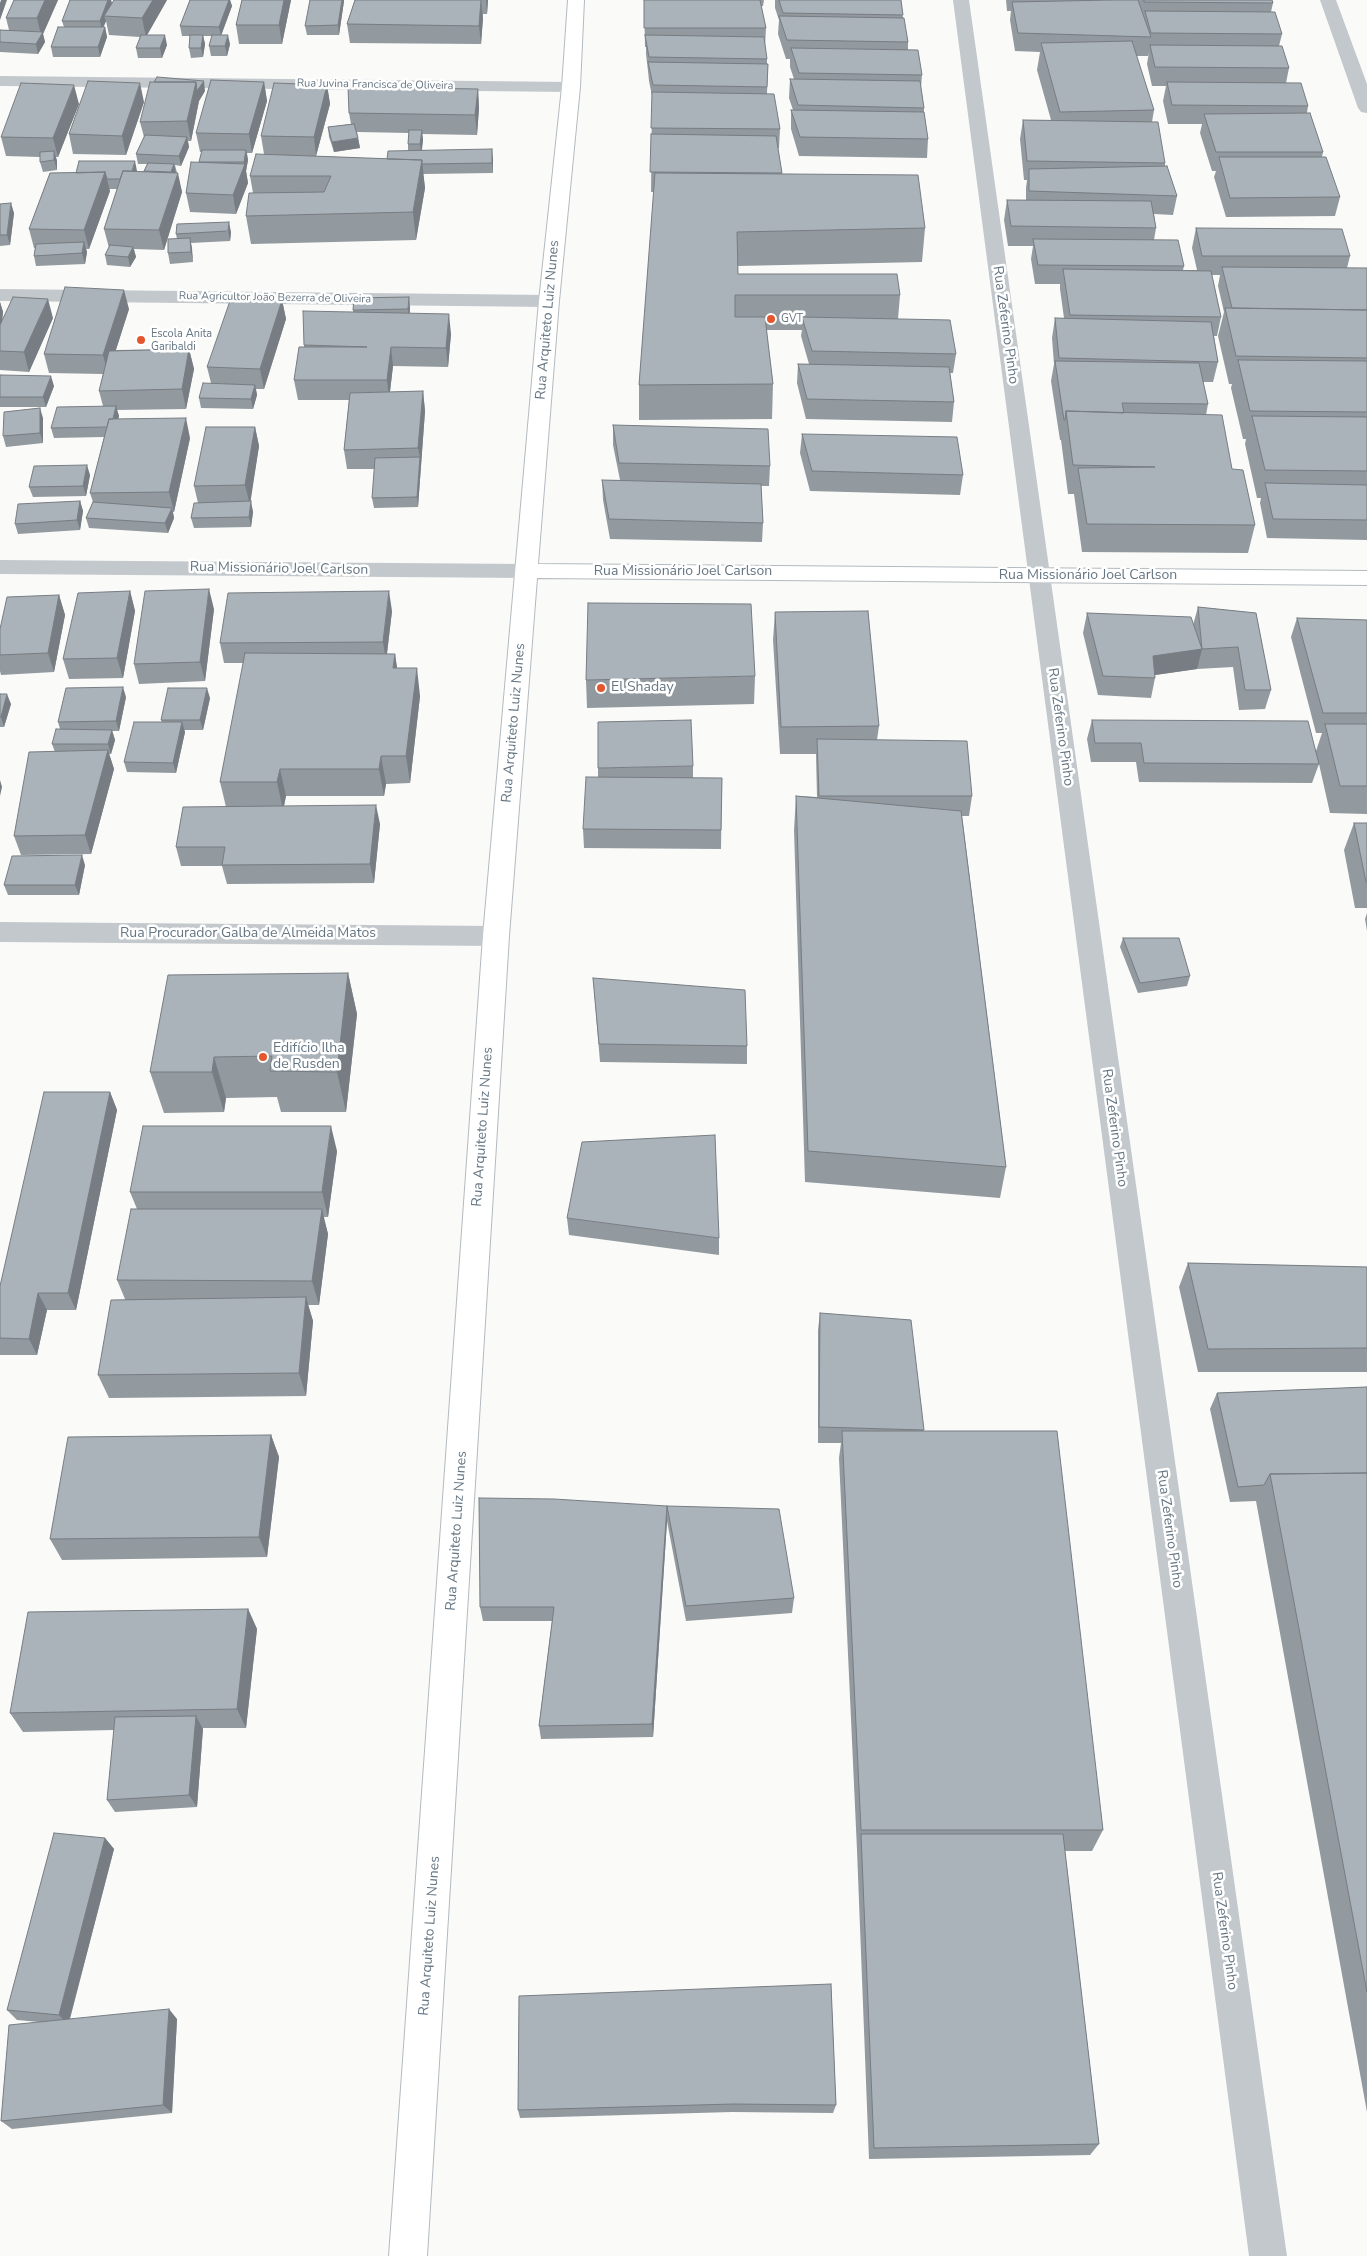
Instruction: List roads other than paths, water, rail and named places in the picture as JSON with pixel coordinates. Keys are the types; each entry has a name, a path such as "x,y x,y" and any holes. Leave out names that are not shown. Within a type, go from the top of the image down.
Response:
{"main road":[{"name":"Rua Arquiteto Luiz Nunes","path":"408,2256 496,936 550,300 571,87 576,0"},
{"name":"Rua Missionário Joel Carlson","path":"527,571 1367,578"}],"street":[{"name":"Rua Zeferino Pinho","path":"961,0 1268,2256"},
{"path":"1328,0 1367,108"},
{"name":"Rua Juvina Francisca de Oliveira","path":"0,81 571,87"},
{"name":"Rua Agricultor João Bezerra de Oliveira","path":"0,295 550,300"},
{"name":"Rua Missionário Joel Carlson","path":"0,567 527,571"},
{"name":"Rua Procurador Galba de Almeida Matos","path":"0,932 496,936"}],"place":[{"name":"GVT","path":"771,319"},
{"name":"Escola Anita Garibaldi","path":"141,340"},
{"name":"El Shaday","path":"601,688"},
{"name":"Edifício Ilha de Rusden","path":"263,1057"}]}
